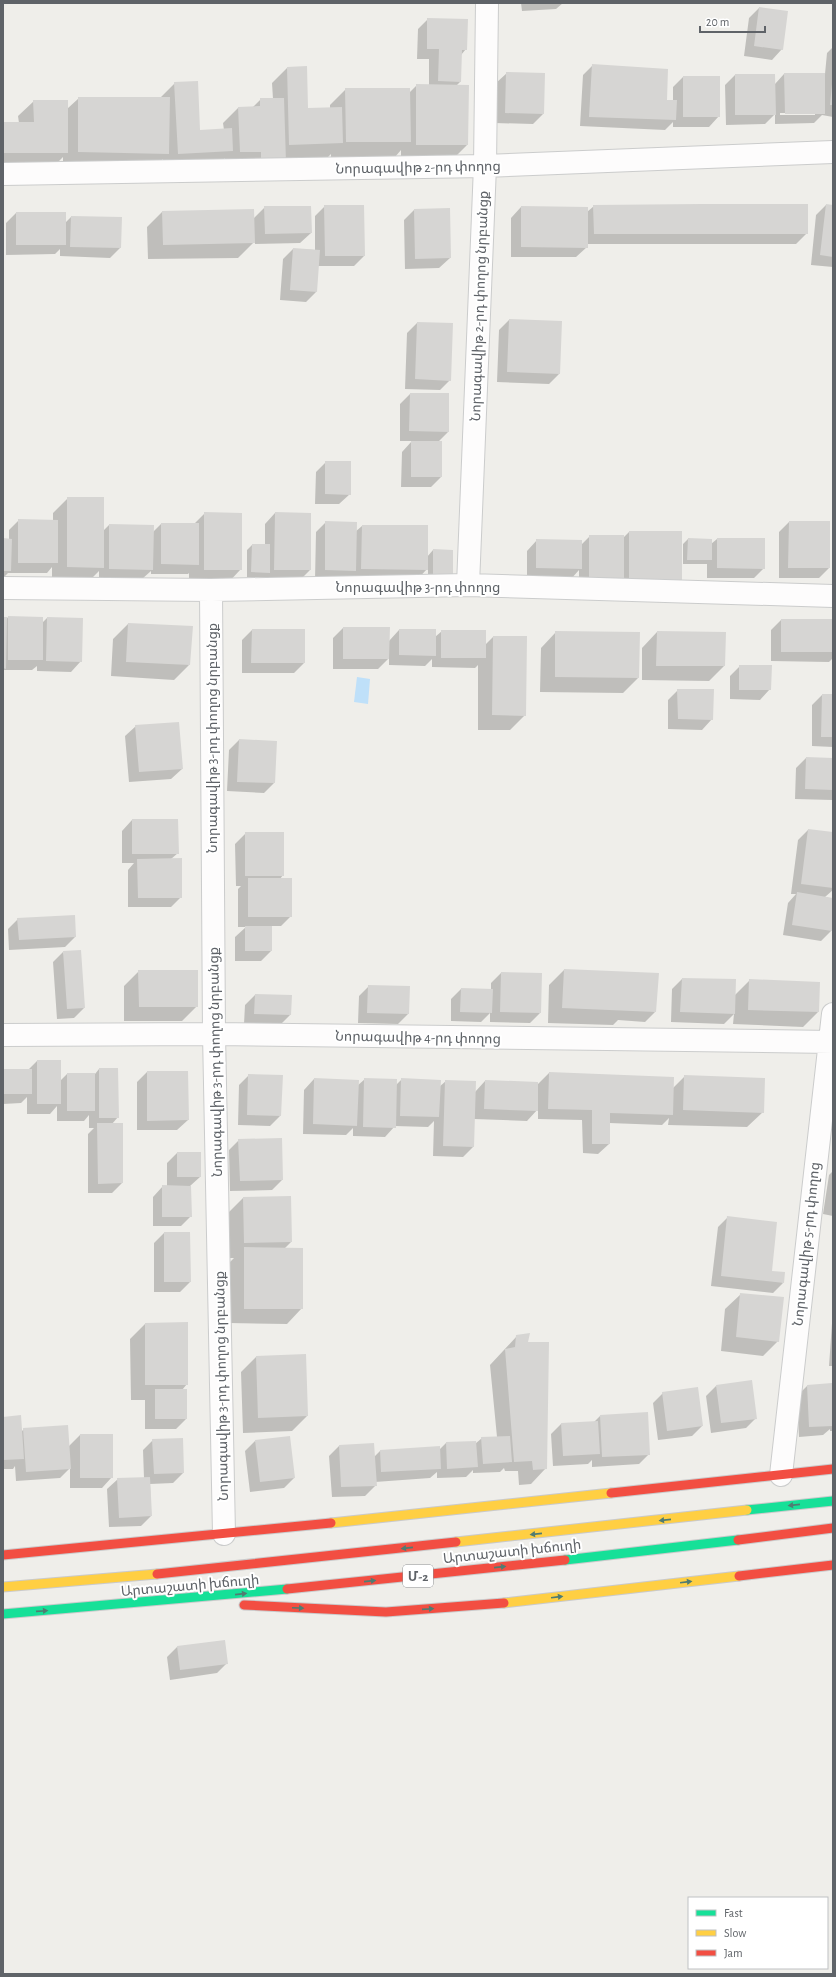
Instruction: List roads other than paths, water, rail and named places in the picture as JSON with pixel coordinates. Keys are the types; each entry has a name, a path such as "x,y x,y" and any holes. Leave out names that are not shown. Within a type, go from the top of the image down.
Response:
{"main road":[{"path":"3,1555 224,1534 833,1469"},
{"name":"Արտաշատի խճուղի","path":"3,1587 186,1571 833,1501"},
{"name":"Արտաշատի խճուղի","path":"3,1614 175,1601 607,1556 833,1528"},
{"path":"175,1601 386,1612 478,1606 833,1565"}],"street":[{"name":"Նորագավիթ 2-րդ փողոց նրբանցք","path":"468,585 485,166 487,3"},
{"name":"Նորագավիթ 2-րդ փողոց","path":"3,174 485,166 833,152"},
{"name":"Նորագավիթ 3-րդ փողոց","path":"3,588 211,590 468,585 833,596"},
{"name":"Նորագավիթ 3-րդ փողոց նրբանցք","path":"211,590 214,1034 224,1534"},
{"name":"Նորագավիթ 5-րդ փողոց","path":"781,1475 833,1014"},
{"name":"Նորագավիթ 4-րդ փողոց","path":"3,1035 214,1034 831,1042"}],"water":[{"path":"357,677 370,679 368,704 354,702"}]}
